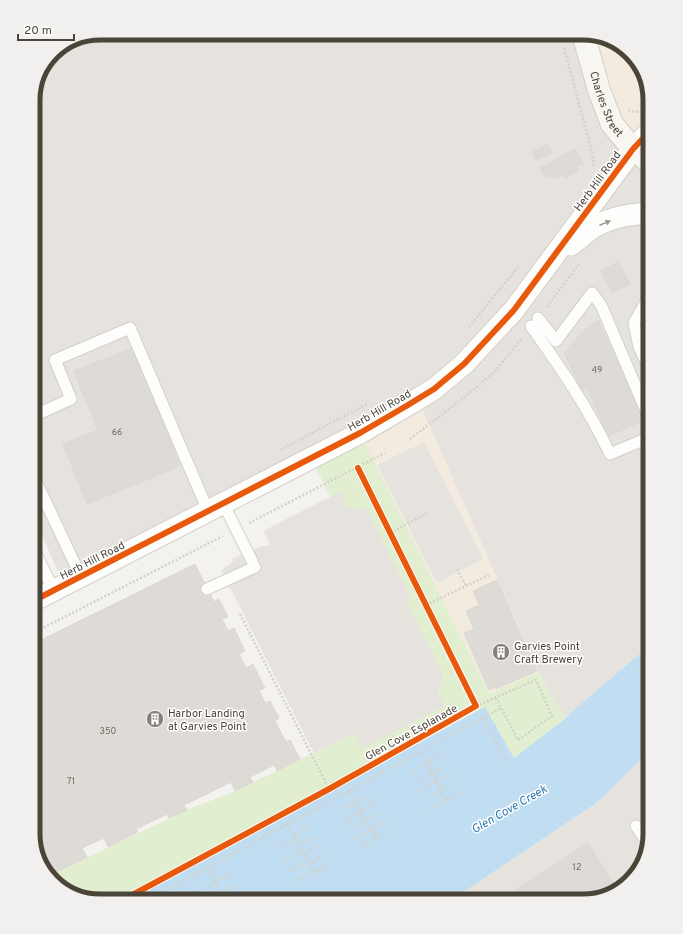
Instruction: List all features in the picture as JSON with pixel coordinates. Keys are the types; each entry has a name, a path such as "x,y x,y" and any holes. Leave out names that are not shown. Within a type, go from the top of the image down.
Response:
{"street":[{"name":"Charles Street","path":"585,40 599,90 612,124 642,155"},
{"name":"Herb Hill Road","path":"40,598 360,434 434,389 464,364 514,310 551,262 642,155"},
{"path":"551,262 592,228 621,217 643,214"}],"lane":[{"path":"643,404 601,305 592,293 556,341 535,322 600,433 610,454 643,440"},
{"path":"643,307 634,323 639,348 643,356"},
{"path":"40,413 71,399 55,360 130,328 216,507 236,529 253,564 207,589"},
{"path":"40,490 81,577"},
{"path":"40,562 54,591"},
{"path":"636,826 643,836"}],"path":[{"path":"564,47 593,156 594,169"},
{"path":"466,330 524,261"},
{"path":"276,452 373,401"},
{"path":"410,439 426,427"},
{"path":"40,629 385,453"},
{"path":"358,468 361,474"},
{"path":"390,533 429,512"},
{"path":"387,526 393,539"},
{"path":"457,569 466,586"},
{"path":"426,605 489,576"},
{"path":"422,598 429,612"},
{"path":"240,614 329,789"},
{"path":"472,700 476,706 536,680 552,716 518,740 496,698"},
{"path":"160,894 501,708"},
{"path":"483,718 509,766"},
{"path":"421,752 446,800"},
{"path":"410,772 440,756"},
{"path":"415,782 445,766"},
{"path":"420,791 450,774"},
{"path":"425,800 455,783"},
{"path":"322,793 335,785"},
{"path":"350,790 376,838"},
{"path":"430,809 460,793"},
{"path":"339,811 372,794"},
{"path":"344,821 376,803"},
{"path":"349,829 381,812"},
{"path":"354,839 387,821"},
{"path":"287,824 313,872"},
{"path":"276,848 310,827"},
{"path":"360,848 392,830"},
{"path":"298,845 314,837"},
{"path":"303,854 320,846"},
{"path":"283,860 301,850"},
{"path":"288,871 324,855"},
{"path":"295,882 329,864"},
{"path":"208,868 221,893 238,884"},
{"path":"196,892 232,872"}],"shaded area":[{"path":"100,40 589,40 600,82 643,159 643,651 566,718 551,697 539,672 418,400 64,586 40,530 40,96 46,74 52,64 70,48 81,43"},
{"path":"590,40 609,46 622,55 635,70 641,85 643,100 643,144 632,156"},
{"path":"418,399 539,672 489,694 360,433"},
{"path":"424,442 483,559 437,583 377,465"},
{"path":"340,492 347,507 368,510 409,594 407,603 443,674 438,694 445,706 362,748 354,733 314,753 221,570 232,562 233,558 263,546 268,546 270,543 263,531"},
{"path":"643,757 643,834 641,849 631,870 619,882 598,892 583,894 460,894 599,801"}],"green space":[{"path":"360,433 489,694 539,672 551,697 566,718 514,758 485,707 140,894 96,894 85,892 70,886 55,873 187,810 235,791 354,733 363,748 426,689 311,458"}],"water":[{"name":"Glen Cove Creek","path":"643,651 643,757 599,801 460,894 140,894 485,707 514,758 566,718"}],"building":[{"path":"548,144 552,153 536,160 532,152"},
{"path":"575,149 583,163 576,167 578,171 565,178 563,174 554,179 552,175 546,178 540,168"},
{"path":"618,262 630,284 612,293 601,271"},
{"path":"598,320 643,418 643,420 609,436 587,388 582,390 564,353 586,328"},
{"path":"133,348 180,466 87,504 63,444 98,430 74,371"},
{"name":"Harbor Landing at Garvies Point","path":"195,564 214,602 219,599 228,617 222,619 228,631 234,628 245,651 239,654 246,668 253,664 265,688 259,690 265,703 270,701 279,718 275,721 286,742 290,740 300,759 277,771 274,765 250,777 253,782 235,791 231,782 184,805 187,810 169,818 167,814 136,829 138,832 108,847 104,838 82,848 87,857 55,873 45,857 42,849 40,834 40,641"},
{"name":"Garvies Point Craft Brewery","path":"497,580 537,671 496,689 495,687 489,690 464,633 474,629 466,611 479,605 473,591"},
{"path":"588,843 615,885 598,892 583,894 509,894"}],"cycle path":[{"path":"40,597 360,433 434,389 464,364 514,310 633,149 643,138"},
{"name":"Glen Cove Esplanade","path":"134,894 329,789 476,706 358,468"}],"place":[{"name":"Garvies Point Craft Brewery","path":"501,652"},
{"name":"Harbor Landing at Garvies Point","path":"155,719"}]}
